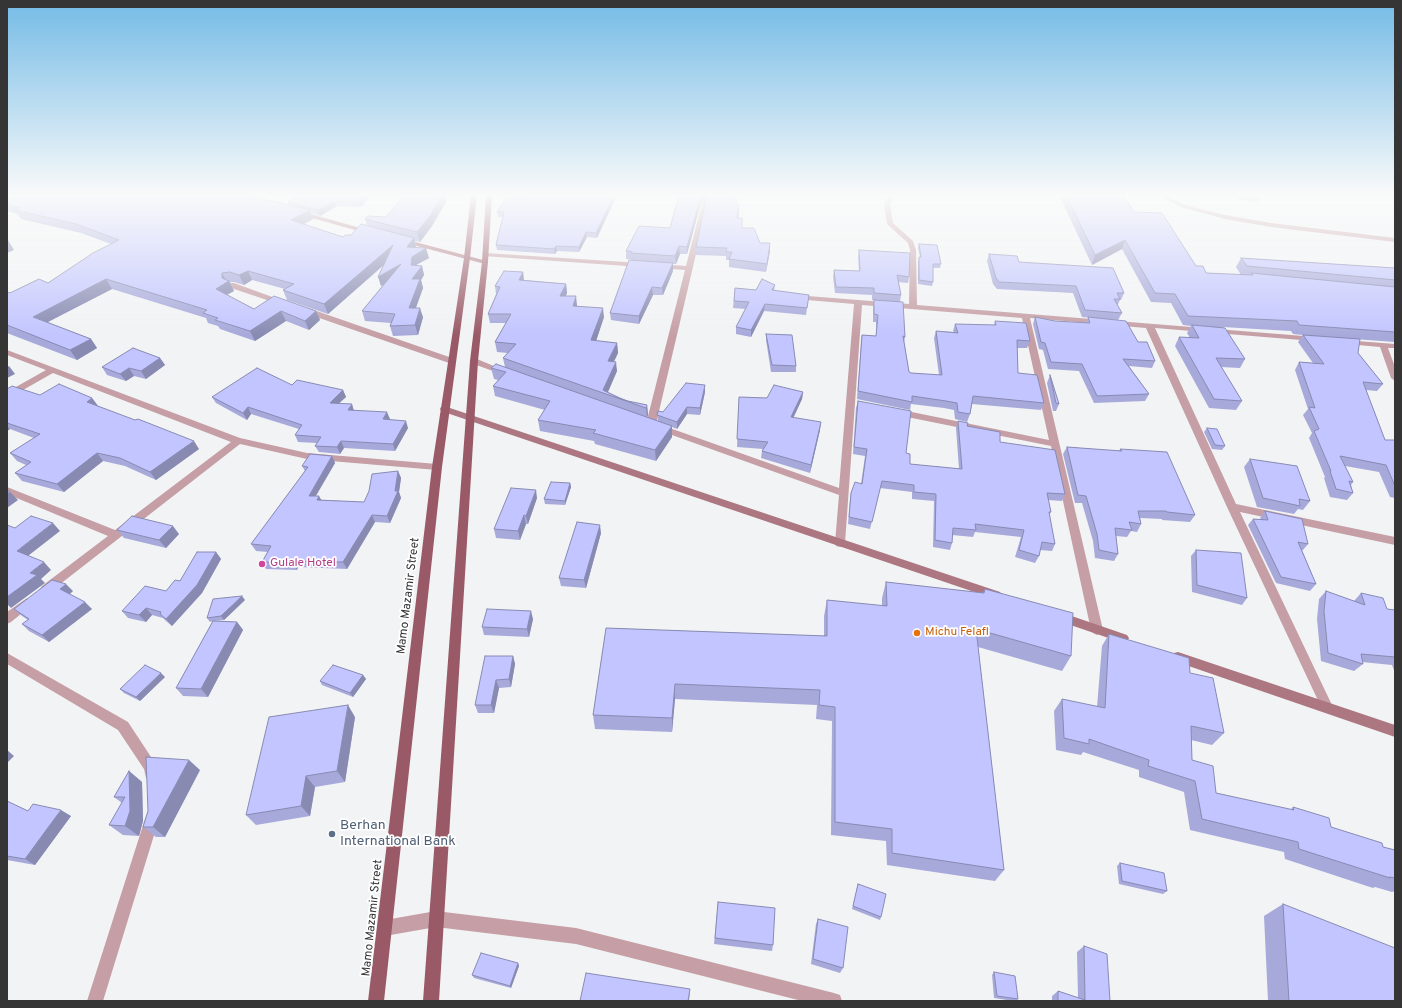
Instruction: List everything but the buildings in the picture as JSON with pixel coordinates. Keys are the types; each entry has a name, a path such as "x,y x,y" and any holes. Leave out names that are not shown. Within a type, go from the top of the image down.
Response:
{"main road":[{"name":"Mamo Mazamir Street","path":"376,1001 444,409 469,242"},
{"path":"431,1001 474,361 486,242"}],"street":[{"path":"407,242 467,258 689,268"},
{"path":"695,242 647,423 843,493"},
{"path":"911,242 913,250 913,307"},
{"path":"231,285 452,361"},
{"path":"790,296 1026,317 1149,325 1320,339"},
{"path":"840,543 843,493 854,403 858,302"},
{"path":"1026,317 1097,630"},
{"path":"1149,325 1232,507 1327,708"},
{"path":"1336,341 1395,346"},
{"path":"1382,345 1395,378"},
{"path":"7,352 238,441 308,456 437,467"},
{"path":"474,361 511,374"},
{"path":"7,396 53,369"},
{"path":"444,409 649,477 1006,599"},
{"path":"888,410 1055,444"},
{"path":"7,619 238,441"},
{"path":"7,490 116,535"},
{"path":"1232,507 1395,542"},
{"path":"1051,614 1134,642"},
{"path":"1171,655 1395,731"},
{"path":"7,658 123,726 150,767 151,782"},
{"path":"95,1001 152,821 152,806"},
{"path":"385,928 436,919 576,936 834,1001"}],"place":[{"name":"Gulale Hotel","path":"262,564"},
{"name":"Michu Felafl","path":"917,633"},
{"name":"Berhan International Bank","path":"332,834"}]}
